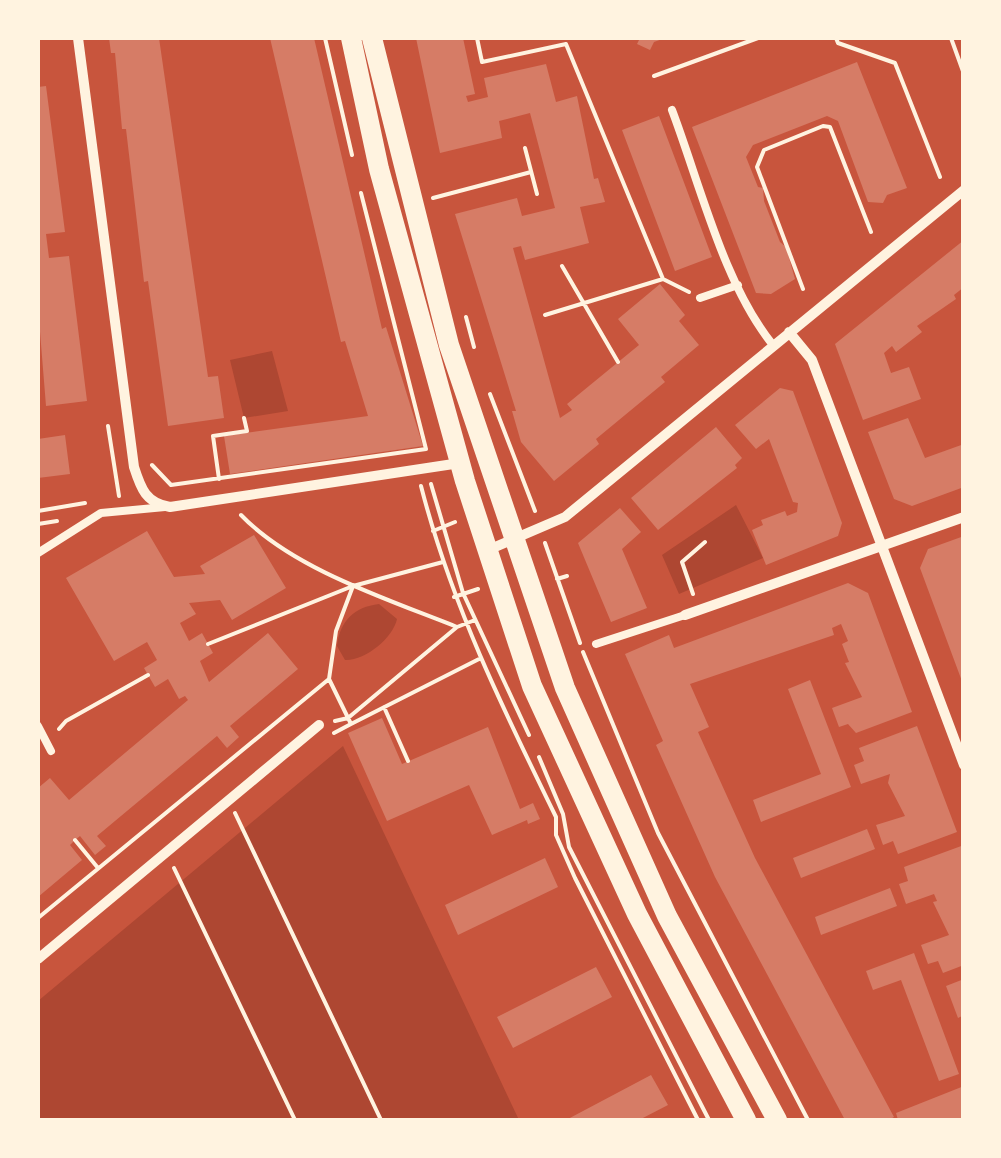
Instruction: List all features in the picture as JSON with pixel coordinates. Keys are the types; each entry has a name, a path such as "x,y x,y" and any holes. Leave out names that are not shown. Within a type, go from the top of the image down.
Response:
{"main road":[{"path":"351,38 379,168 460,462 547,724 638,914 746,1120"},
{"path":"372,38 425,257 565,688 639,858 777,1120"}],"street":[{"path":"78,38 134,467 145,495 154,504 170,507 460,462"},
{"path":"487,550 564,518 964,190"},
{"path":"789,332 812,360 964,765"},
{"path":"685,615 964,516"},
{"path":"38,959 319,725"}],"lane":[{"path":"672,110 738,284 758,327 773,346"},
{"path":"700,298 738,284"},
{"path":"38,553 101,513 170,507"},
{"path":"596,644 685,615"},
{"path":"38,726 50,751"}],"path":[{"path":"325,38 354,162"},
{"path":"477,38 482,62 566,44 663,279 700,298"},
{"path":"654,76 758,38"},
{"path":"836,38 838,44 895,63 940,177"},
{"path":"951,38 964,74"},
{"path":"803,289 757,167 764,150 830,127 871,232"},
{"path":"525,148 537,194"},
{"path":"429,181 434,198 532,172"},
{"path":"149,454 152,467 170,485 426,449 358,180"},
{"path":"562,266 618,362"},
{"path":"545,315 663,279"},
{"path":"464,308 479,363"},
{"path":"489,392 588,665 658,834 808,1120"},
{"path":"219,478 213,436 247,431 244,418"},
{"path":"108,426 120,498 116,499"},
{"path":"432,467 434,504 463,594 512,707 531,738"},
{"path":"520,476 529,472"},
{"path":"420,486 454,596 502,710 556,817 556,834 612,958 698,1120"},
{"path":"38,511 96,502"},
{"path":"426,507 434,504"},
{"path":"241,514 254,529 353,586 457,626"},
{"path":"433,531 456,522"},
{"path":"693,594 682,562 705,542"},
{"path":"208,644 353,586 443,562"},
{"path":"558,579 567,576"},
{"path":"353,586 336,632 329,679 351,724 481,658"},
{"path":"454,596 478,589"},
{"path":"319,725 348,718 457,626 475,620"},
{"path":"593,676 602,673"},
{"path":"50,751 54,734 66,720 148,675"},
{"path":"38,918 329,679"},
{"path":"384,707 408,761"},
{"path":"502,710 512,707"},
{"path":"537,754 563,814 569,847 709,1120"},
{"path":"244,830 380,1120"},
{"path":"75,840 98,868"},
{"path":"182,881 295,1120"}],"shaded area":[{"path":"272,351 288,411 244,418 230,360"},
{"path":"736,505 763,558 679,594 662,555"},
{"path":"379,604 397,619 394,626 384,641 369,652 345,660 337,646 341,629 362,608"},
{"path":"343,746 519,1120 38,1120 38,1001"}],"building":[{"path":"109,38 159,38 208,377 218,376 224,418 168,426 148,281 144,282 126,129 122,129 115,53 111,53"},
{"path":"270,38 314,38 382,329 386,327 423,446 230,474 224,436 368,416 345,341 341,342"},
{"path":"416,38 463,38 475,94 466,96 468,102 488,97 484,78 546,64 556,102 577,96 594,179 598,178 605,202 580,207 589,243 525,260 521,246 513,248 560,418 572,410 567,404 639,345 618,319 660,284 685,315 679,321 699,345 661,377 665,382 596,439 599,444 554,481 521,442 512,411 516,411 455,214 517,198 522,216 555,208 530,113 499,121 502,138 440,153"},
{"path":"640,38 665,38 654,42 650,50 637,44"},
{"path":"857,62 907,188 887,195 883,203 868,202 838,121 827,116 753,145 746,157 758,187 763,188 764,201 780,242 786,247 795,279 771,294 756,293 692,127"},
{"path":"46,86 65,232 46,234 49,258 69,256 87,401 46,406 38,307 38,87"},
{"path":"659,116 712,257 675,271 622,130"},
{"path":"964,240 964,287 954,295 956,299 917,326 922,332 896,352 892,346 884,353 891,373 909,367 921,399 863,420 835,344"},
{"path":"780,388 793,391 842,523 838,536 766,565 752,530 763,525 761,520 785,511 787,516 797,512 798,503 793,502 769,439 756,449 735,425"},
{"path":"908,418 925,458 964,444 964,487 912,506 894,499 868,432"},
{"path":"716,427 742,458 735,465 737,468 658,530 631,498"},
{"path":"65,435 70,474 38,478 38,439"},
{"path":"620,508 641,532 622,549 647,608 611,622 578,543"},
{"path":"147,531 174,577 205,574 200,566 254,535 286,588 232,620 220,600 189,603 196,614 180,623 189,641 202,633 213,653 200,661 209,682 268,633 298,669 230,726 239,737 227,748 217,736 97,836 106,846 95,855 80,836 75,840 70,845 82,860 38,897 38,788 50,778 69,800 188,700 185,696 179,699 168,679 155,687 144,668 157,660 147,642 114,661 66,578"},
{"path":"964,536 963,684 920,568 928,549"},
{"path":"848,583 868,593 912,712 856,733 848,724 839,727 832,708 862,697 845,663 849,662 842,644 848,641 841,624 832,628 834,635 690,684 709,727 698,732 755,858 894,1117 889,1120 845,1120 715,877 656,745 663,741 625,654 669,635 674,648"},
{"path":"810,680 851,787 761,822 753,800 821,774 788,689"},
{"path":"382,718 402,764 488,727 520,809 533,803 540,819 528,824 527,820 492,835 469,785 387,821 348,733"},
{"path":"917,726 957,832 898,854 893,841 883,845 876,825 905,816 888,783 890,774 861,784 854,765 864,761 859,748"},
{"path":"867,829 875,849 801,878 793,858"},
{"path":"964,845 964,965 943,973 938,961 928,964 921,945 949,935 933,902 937,901 934,894 906,904 899,884 908,881 904,867"},
{"path":"545,858 558,887 458,935 445,905"},
{"path":"890,888 897,906 821,935 815,917"},
{"path":"914,953 959,1074 939,1081 901,980 873,990 866,971"},
{"path":"596,967 612,997 513,1048 497,1017"},
{"path":"964,979 964,1015 958,1018 946,986"},
{"path":"651,1075 668,1105 639,1120 566,1120"},
{"path":"964,1086 964,1120 898,1120 896,1113"}]}
